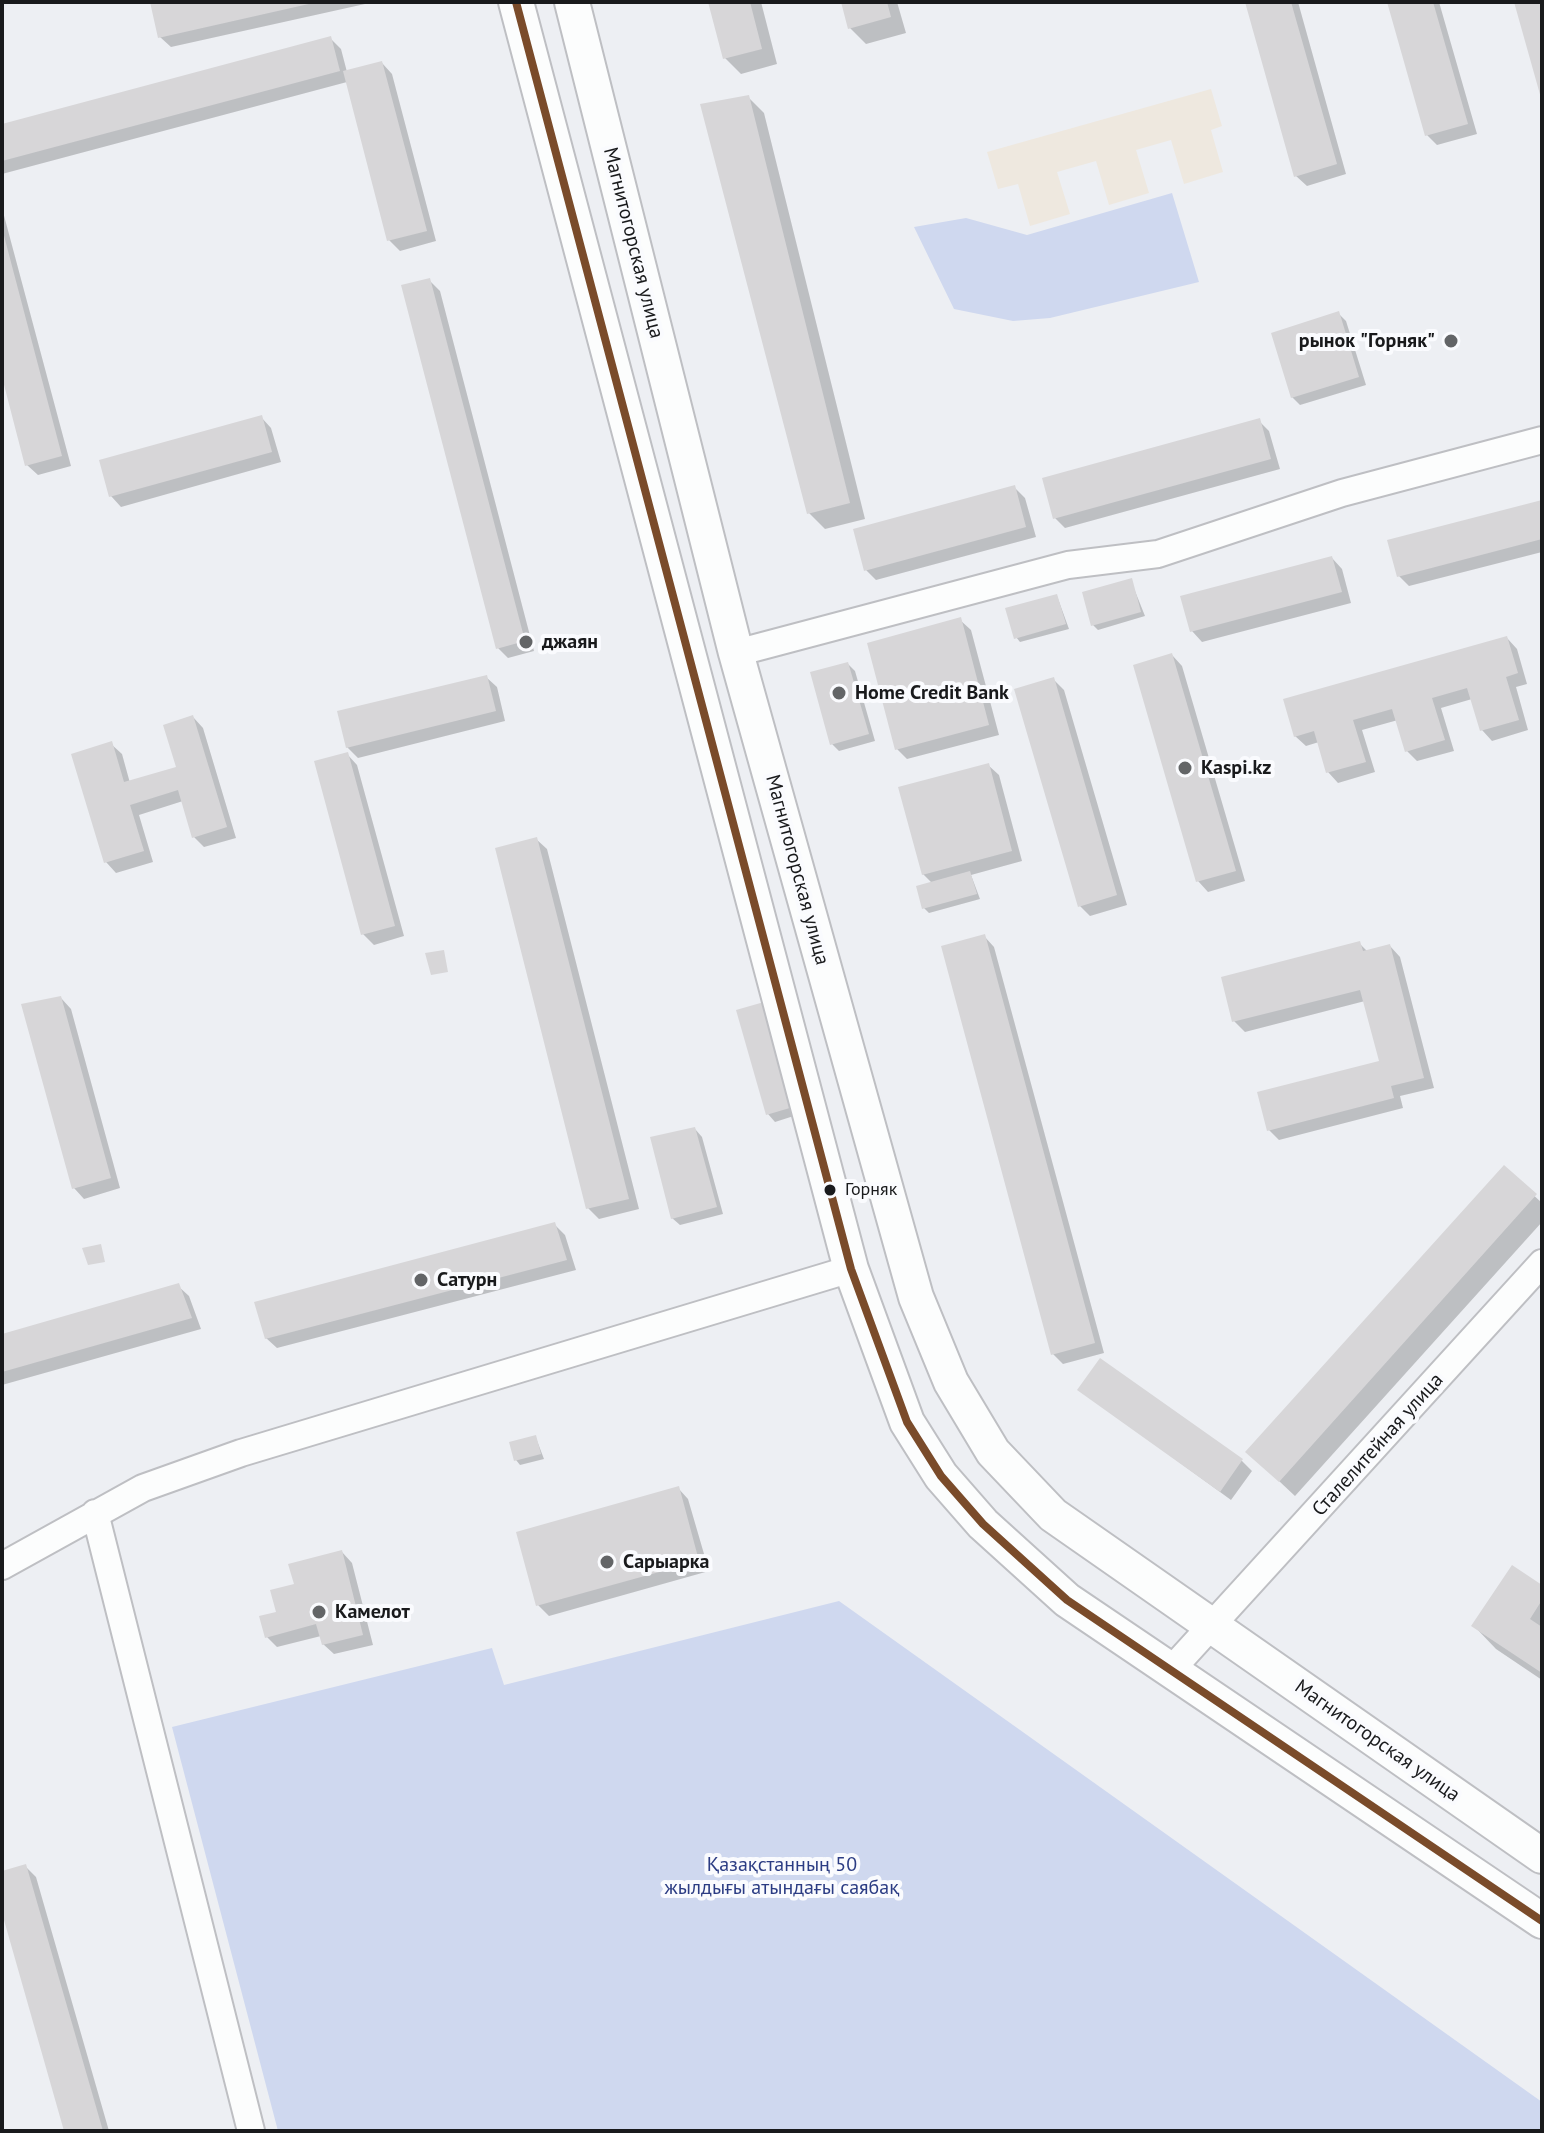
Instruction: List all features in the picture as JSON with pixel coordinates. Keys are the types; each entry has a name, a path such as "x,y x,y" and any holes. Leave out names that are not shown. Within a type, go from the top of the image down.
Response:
{"main road":[{"path":"516,2 851,1269 907,1422 941,1476 983,1524 1067,1600 1542,1921"},
{"name":"Магнитогорская улица","path":"572,2 736,653 907,1268 951,1382 993,1452 1053,1515 1542,1856"}],"street":[{"path":"736,653 1068,565 1158,554 1342,493 1542,440"},
{"name":"Сталелитейная улица","path":"1211,1626 1542,1263"},
{"path":"2,1566 143,1488 241,1453 851,1269"},
{"path":"95,1513 251,2131"},
{"path":"1171,1670 1211,1626"}],"shaded area":[{"path":"1211,89 1222,126 1211,130 1223,172 1184,184 1171,140 1136,150 1149,193 1109,205 1096,161 1057,172 1070,214 1030,226 1018,184 998,189 987,152"}],"green space":[{"path":"1172,193 1199,282 1050,318 1013,321 954,309 914,227 966,218 1027,235"},
{"name":"Қазақстанның 50 жылдығы атындағы саябақ","path":"839,1601 1542,2102 1542,2131 278,2131 172,1727 492,1648 504,1685"}],"building":[{"path":"150,2 313,2 313,3 158,38"},
{"path":"708,2 750,2 762,49 723,59"},
{"path":"841,2 887,2 891,17 848,29"},
{"path":"1245,2 1291,2 1337,164 1294,177"},
{"path":"1387,2 1433,2 1468,124 1425,136"},
{"path":"1514,2 1542,2 1542,98 1541,98"},
{"path":"331,36 340,71 2,161 2,124"},
{"path":"382,61 427,231 387,241 343,71"},
{"path":"749,95 850,503 807,514 700,104"},
{"path":"3,232 62,456 25,466 2,377"},
{"path":"430,278 525,641 496,649 401,285"},
{"path":"1339,311 1359,377 1291,398 1271,333"},
{"path":"262,415 272,452 109,497 99,460"},
{"path":"1260,418 1271,459 1053,519 1042,478"},
{"path":"1015,485 1026,527 864,571 853,529"},
{"path":"1542,500 1542,539 1397,577 1387,540"},
{"path":"1332,556 1342,592 1190,632 1180,596"},
{"path":"1132,578 1141,612 1091,626 1082,592"},
{"path":"1057,594 1066,624 1014,639 1005,608"},
{"path":"961,617 989,725 895,750 867,643"},
{"path":"1507,636 1518,673 1506,677 1519,720 1480,731 1467,688 1432,698 1445,740 1405,752 1392,709 1353,720 1366,762 1326,773 1314,731 1294,737 1283,699"},
{"path":"1172,653 1236,871 1196,882 1133,665"},
{"path":"848,662 869,734 830,745 810,672"},
{"path":"487,675 496,711 346,748 337,711"},
{"path":"1054,677 1117,895 1078,907 1014,689"},
{"path":"193,715 227,827 192,838 178,790 130,805 144,851 104,863 71,754 112,741 124,782 176,767 163,725"},
{"path":"348,752 395,926 361,935 314,761"},
{"path":"989,763 1012,851 922,875 898,787"},
{"path":"537,837 629,1199 586,1209 495,848"},
{"path":"970,871 977,894 922,909 916,886"},
{"path":"985,934 1095,1343 1051,1355 941,946"},
{"path":"1360,941 1363,951 1390,944 1424,1078 1391,1086 1394,1098 1267,1131 1257,1092 1379,1061 1360,990 1232,1022 1221,977"},
{"path":"444,950 448,972 431,975 425,953"},
{"path":"61,996 111,1178 72,1189 21,1004"},
{"path":"764,1002 793,1107 766,1115 736,1010"},
{"path":"695,1127 717,1207 671,1219 650,1137"},
{"path":"1504,1165 1537,1194 1279,1482 1245,1452"},
{"path":"555,1222 567,1260 265,1339 254,1302"},
{"path":"101,1244 105,1262 88,1265 82,1248"},
{"path":"179,1283 192,1318 2,1372 2,1334"},
{"path":"1100,1358 1243,1459 1220,1492 1077,1390"},
{"path":"536,1435 541,1454 514,1461 509,1442"},
{"path":"679,1486 699,1561 536,1606 516,1532"},
{"path":"342,1550 363,1635 322,1645 316,1624 265,1638 259,1616 276,1612 270,1590 294,1584 288,1564"},
{"path":"1512,1565 1542,1585 1542,1600 1530,1619 1542,1627 1542,1673 1471,1626"},
{"path":"26,1864 103,2131 64,2131 2,1913 2,1871"}],"transit line":[{"path":"516,2 851,1269 907,1422 941,1476 983,1524 1067,1600 1542,1921"}],"place":[{"name":"рынок \"Горняк\"","path":"1451,341"},
{"name":"джаян","path":"526,642"},
{"name":"Home Credit Bank","path":"839,693"},
{"name":"Kaspi.kz","path":"1185,768"},
{"name":"Горняк","path":"830,1190"},
{"name":"Сатурн","path":"421,1280"},
{"name":"Сарыарка","path":"607,1562"},
{"name":"Камелот","path":"319,1612"}]}
